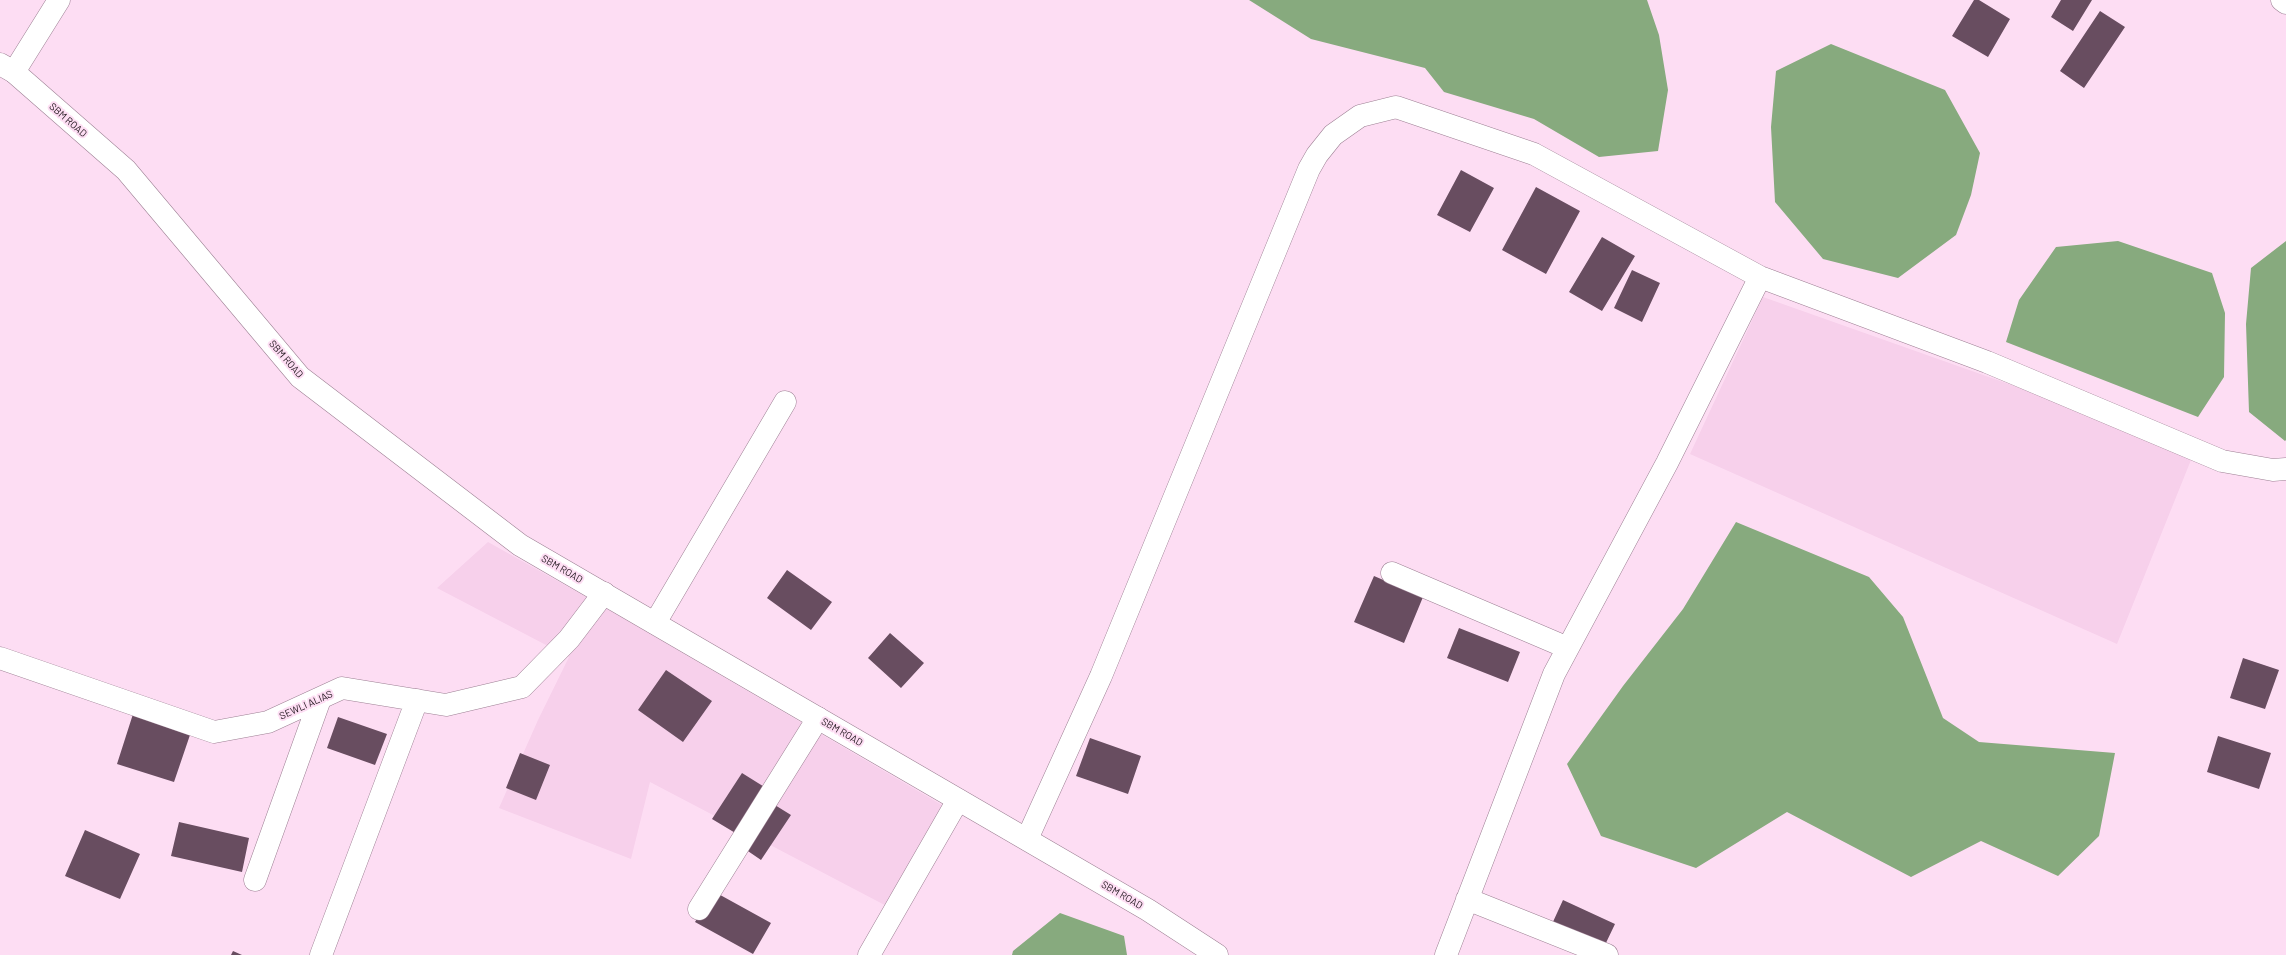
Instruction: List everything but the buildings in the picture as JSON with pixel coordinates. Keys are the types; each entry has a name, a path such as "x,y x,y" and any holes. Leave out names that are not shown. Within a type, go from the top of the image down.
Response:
{"street":[{"path":"7,68 59,0"},
{"path":"2282,0 2286,3"},
{"name":"SBM ROAD","path":"7,68 126,170 300,376 520,545 1148,910 1217,955"},
{"path":"1027,839 1101,676 1309,169 1317,154 1333,135 1360,116 1396,107 1534,154 1760,277 1987,362 2222,461 2273,470 2286,469"},
{"path":"1446,955 1554,674 1667,463 1760,277"},
{"path":"655,623 785,402"},
{"path":"1392,573 1568,648"},
{"name":"SEWLI ALIAS","path":"0,658 214,732 268,722 342,688 446,705 522,687 569,639 604,593"},
{"path":"255,880 320,699"},
{"path":"321,955 417,700"},
{"path":"699,909 818,718"},
{"path":"869,955 958,800"},
{"path":"1467,900 1607,955"}],"shaded area":[{"path":"1249,0 1647,0 1659,35 1668,90 1658,151 1599,157 1534,119 1444,92 1425,68 1311,39"},
{"path":"1831,44 1945,90 1980,153 1971,195 1956,235 1898,278 1823,259 1775,202 1771,127 1776,71"},
{"path":"2118,241 2212,273 2225,313 2224,377 2198,417 2006,342 2019,300 2056,247"},
{"path":"2286,241 2285,441 2249,412 2246,324 2251,268"},
{"path":"1763,297 2195,450 2117,644 1690,454"},
{"path":"1736,522 1869,577 1903,617 1943,718 1979,742 2115,753 2099,836 2058,876 1981,841 1911,877 1787,812 1696,868 1601,836 1567,764 1623,686 1683,609"},
{"path":"488,542 604,607 959,815 898,912 650,782 631,859 499,808 538,720 569,657 437,588"},
{"path":"1060,913 1124,936 1127,955 1012,955 1013,951"}]}
